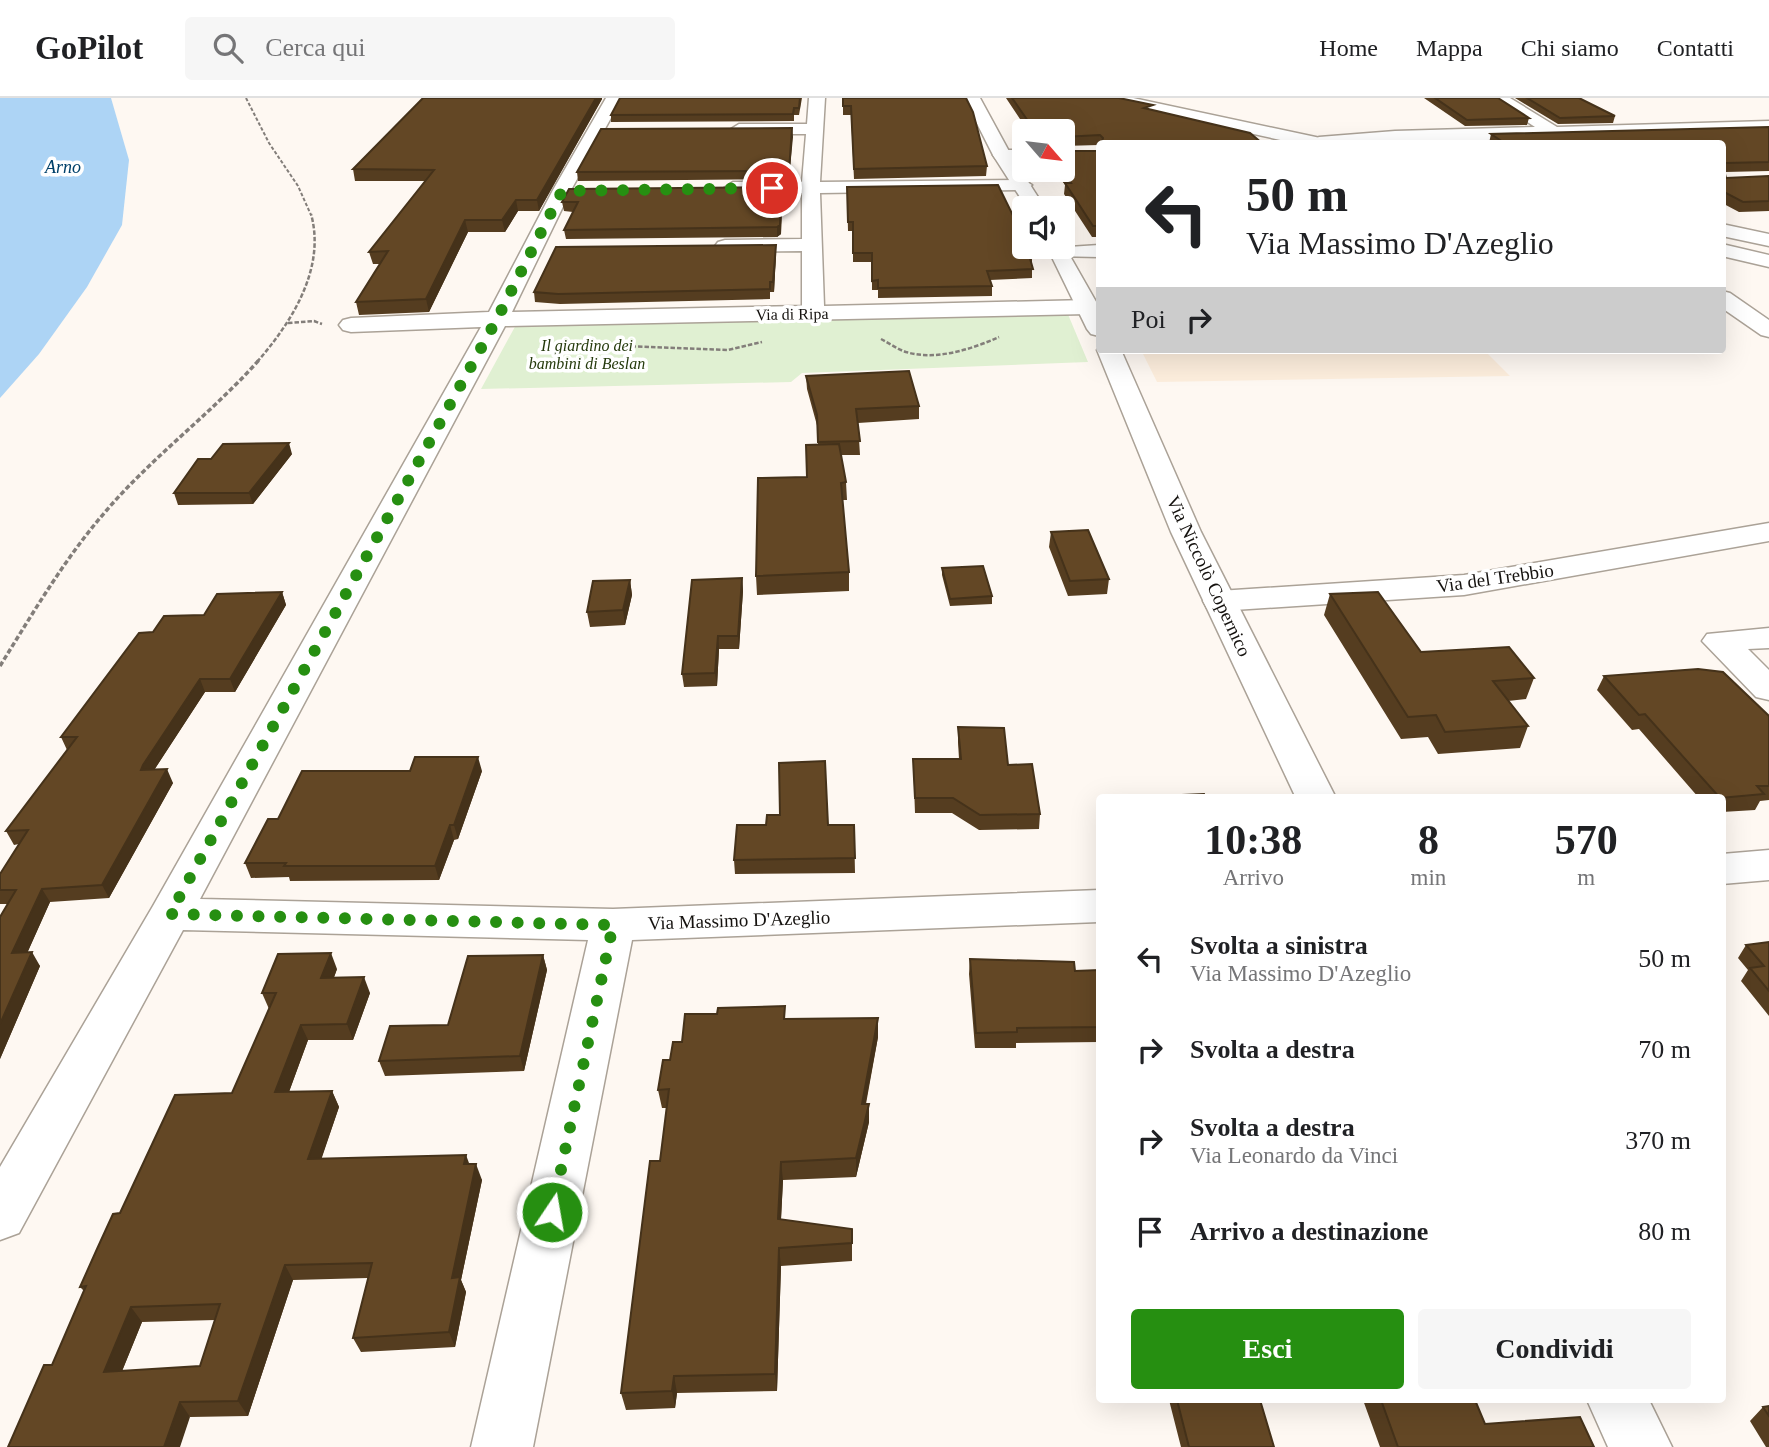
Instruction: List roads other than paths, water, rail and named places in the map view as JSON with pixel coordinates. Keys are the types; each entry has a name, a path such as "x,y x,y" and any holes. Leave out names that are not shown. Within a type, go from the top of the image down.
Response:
{"street":[{"path":"813,314 811,187 817,98"},
{"path":"972,98 1002,155 1029,196"},
{"path":"1112,98 1308,140"},
{"path":"1499,98 1556,132"},
{"path":"0,1216 170,914 497,319 545,248 569,190 607,119"},
{"path":"1353,140 1395,136 1769,126"},
{"path":"720,129 816,129"},
{"path":"1002,155 1012,155"},
{"path":"715,189 1023,185"},
{"path":"1729,231 1769,232"},
{"path":"1729,231 1769,240"},
{"path":"704,246 811,244"},
{"path":"1075,250 1096,251"},
{"path":"1726,251 1769,261"},
{"path":"1064,259 1096,323"},
{"path":"1726,301 1769,330"},
{"name":"Via di Ripa","path":"351,325 497,319 1088,307"},
{"name":"Via Niccolò Copernico","path":"1111,354 1219,601 1314,794"},
{"name":"Via del Trebbio","path":"1219,601 1464,585 1769,532"},
{"path":"1769,638 1719,641 1769,690"},
{"path":"1726,870 1769,866"},
{"name":"Via Massimo D'Azeglio","path":"170,914 613,925 1096,906"},
{"path":"502,1447 613,925"},
{"path":"1619,1403 1641,1447"}],"water":[{"name":"Arno","path":"0,98 111,98 129,160 122,225 87,287 39,354 0,398"}],"park label":[{"name":"Il giardino dei bambini di Beslan","path":"587,354"}]}
